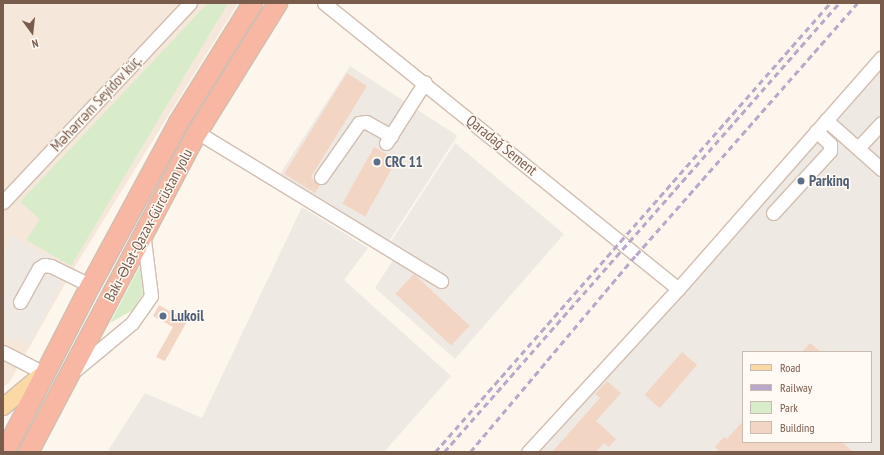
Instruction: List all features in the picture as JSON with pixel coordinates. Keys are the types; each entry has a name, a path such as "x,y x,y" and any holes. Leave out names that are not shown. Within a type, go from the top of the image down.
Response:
{"highway":[{"name":"Bakı-Ələt-Qazax-Gürcüstan yolu","path":"4,452 90,285 178,122 252,3"},
{"name":"Bakı-Ələt-Qazax-Gürcüstan yolu","path":"28,452 143,231 197,132 277,3"}],"main road":[{"path":"3,407 44,373"}],"street":[{"name":"Məhərrəm Seyidov küç.","path":"3,202 190,3"},
{"name":"Qaradağ Sement","path":"324,3 425,82 678,289"},
{"path":"528,452 678,289 881,58"},
{"path":"321,177 359,123 366,122 389,140 425,82"},
{"path":"826,120 881,169"},
{"path":"858,148 880,125"},
{"path":"773,213 830,151 830,144 816,131"},
{"path":"197,132 441,281"},
{"path":"67,377 132,323 151,296 143,231"},
{"path":"20,302 39,268 44,265 51,266 90,285"},
{"path":"3,352 44,373"}],"shaded area":[{"path":"3,3 238,3 74,268 9,383 3,387"},
{"path":"350,66 457,136 387,244 280,174"},
{"path":"881,70 881,452 539,452 684,292"},
{"path":"455,143 564,234 455,359 375,288 400,249 390,243"},
{"path":"302,207 368,248 344,280 451,376 384,452 107,452 145,393 202,418"},
{"path":"12,236 70,267 29,345 3,334 3,254"}],"green space":[{"path":"208,3 228,3 71,266 26,240 40,219 20,202"},
{"path":"140,266 143,293 133,310 110,323"}],"building":[{"path":"347,73 367,86 311,177 320,185 315,193 284,174"},
{"path":"374,147 397,160 365,216 342,204"},
{"path":"414,274 470,326 451,346 396,294"},
{"path":"159,305 180,317 183,311 190,316 165,361 156,357 173,327 153,316"},
{"path":"810,343 820,351 803,351"},
{"path":"682,352 697,365 660,408 645,395"},
{"path":"607,381 621,393 596,421 616,439 609,447 604,443 596,452 552,452 600,398 595,394"},
{"path":"742,422 742,443 843,443 853,452 720,452 715,447 724,437 727,439"}],"railway":[{"path":"435,452 830,3"},
{"path":"444,452 839,3"},
{"path":"470,452 636,255 857,3"}],"place":[{"name":"CRC 11","path":"377,162"},
{"name":"Parkinq","path":"801,181"},
{"name":"Lukoil","path":"163,316"}]}
